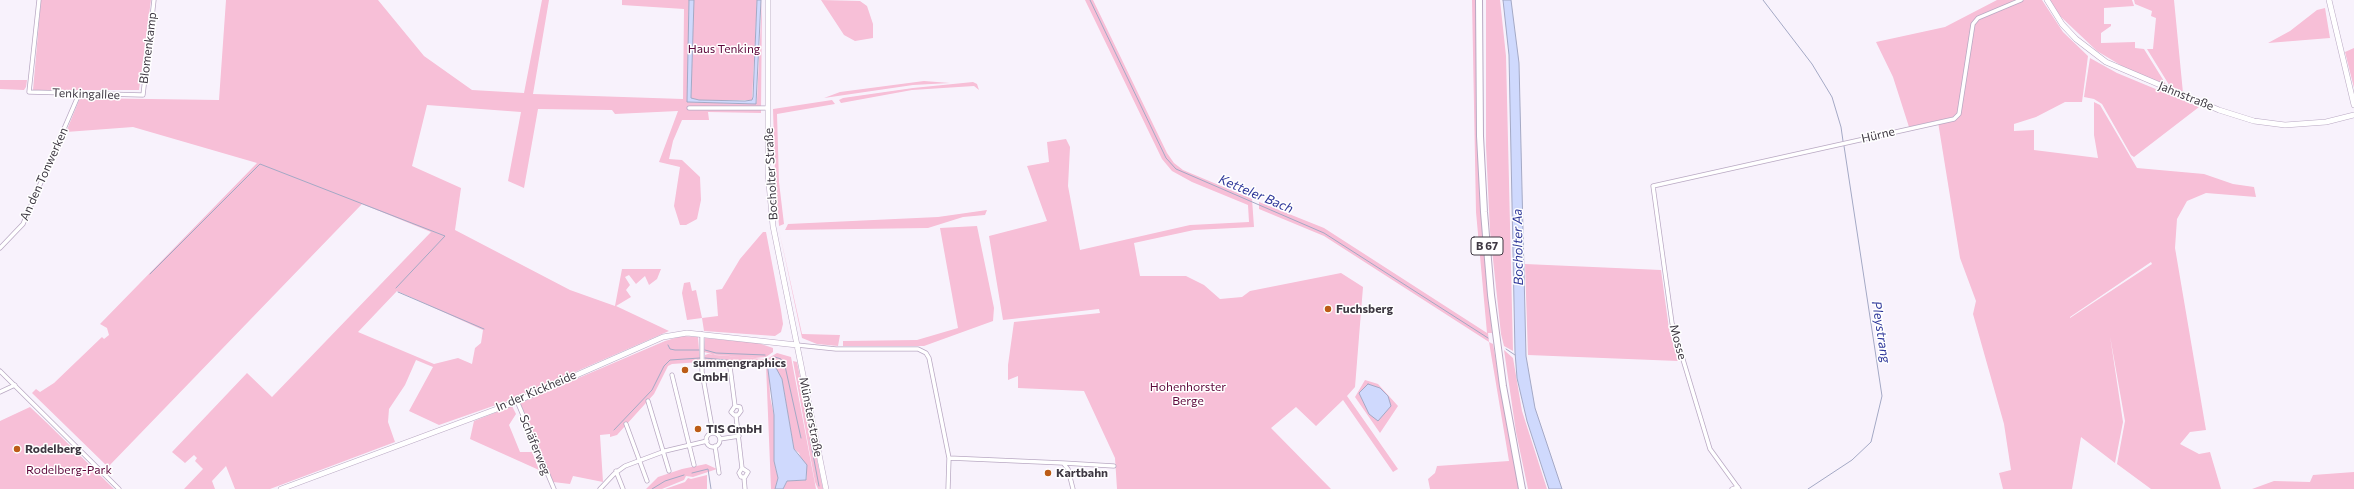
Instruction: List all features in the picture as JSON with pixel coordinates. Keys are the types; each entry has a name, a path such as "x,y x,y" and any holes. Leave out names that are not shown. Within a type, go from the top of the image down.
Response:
{"highway":[{"name":"B 67","path":"1480,0 1480,136 1484,212 1491,295 1503,386 1522,489"},
{"name":"B 67","path":"1483,0 1484,136 1494,295 1507,391 1526,489"}],"street":[{"name":"Tenkingallee","path":"38,0 29,92 143,95"},
{"name":"Blomenkamp","path":"143,95 154,0"},
{"name":"Bocholter Straße","path":"768,0 768,173 772,219 797,345"},
{"name":"Hürne","path":"1653,186 1954,119 1959,114 1973,24 1978,18 2021,0"},
{"name":"Jahnstraße","path":"2047,0 2071,34 2101,59 2136,76 2219,110 2254,121 2285,125 2326,122 2354,115"},
{"path":"2329,0 2354,105"},
{"name":"An den Tonwerken","path":"0,248 22,224 79,94"},
{"path":"689,108 768,108"},
{"name":"Mosse","path":"1653,186 1672,323 1710,449 1738,488"},
{"name":"In der Kickheide","path":"281,489 518,401 663,337 685,332 797,345"},
{"path":"702,334 702,372 713,434"},
{"path":"797,345 836,348 918,349 926,353 929,358 948,458 948,489"},
{"name":"Münsterstraße","path":"797,345 826,489"},
{"path":"730,367 735,406 731,412 736,416 742,468 739,473 744,478 745,489"},
{"path":"0,371 119,489"},
{"path":"672,375 694,465"},
{"path":"0,392 15,385"},
{"name":"Schäferweg","path":"518,401 554,489"},
{"path":"648,401 669,471"},
{"path":"735,406 740,408 741,411 736,416"},
{"path":"626,424 647,480"},
{"path":"713,434 718,436 720,439"},
{"path":"707,441 707,437 713,434"},
{"path":"719,473 715,446 720,439 739,436"},
{"path":"600,489 616,471 639,460 707,441"},
{"path":"707,441 710,446 715,446"},
{"path":"948,458 1114,466"},
{"path":"1063,463 1068,469 1073,489"},
{"path":"742,468 746,469 748,473 744,478"},
{"path":"616,471 624,489"},
{"path":"1732,489 1738,488"}],"green space":[{"path":"41,0 151,0 139,90 33,90"},
{"path":"226,0 378,0 424,56 472,90 524,93 542,0 549,0 533,94 683,99 684,9 622,5 622,0 689,0 687,102 751,104 756,103 757,100 762,0 761,113 708,112 709,120 682,120 673,141 669,159 682,160 700,177 701,200 697,219 686,225 680,225 674,206 680,167 659,162 678,111 615,114 612,110 538,109 524,188 508,181 521,112 427,105 412,166 461,188 455,230 570,290 615,306 622,269 661,269 657,279 649,285 645,276 636,284 629,275 625,277 630,285 626,290 631,297 616,306 669,331 513,399 439,425 409,411 433,367 416,360 405,385 389,409 388,422 395,442 270,489 235,489 226,466 212,481 215,489 184,489 203,469 195,461 197,458 194,455 185,463 172,452 247,373 272,397 431,232 362,204 108,467 32,393 36,389 40,392 54,383 102,337 104,339 109,335 107,328 100,324 257,163 133,127 66,132 80,98 219,100","holes":["397,291 483,330 481,343 475,348 472,364 458,358 434,364 358,332"]},
{"name":"Haus Tenking","path":"694,0 757,0 752,100 699,100 691,98"},
{"path":"821,0 860,1 867,6 873,24 873,38 855,41 844,35"},
{"name":"Hohenhorster Berge","path":"1085,0 1093,0 1167,153 1174,163 1183,170 1252,199 1254,227 1194,230 1134,243 1140,276 1186,276 1204,285 1220,299 1242,297 1250,291 1341,273 1363,287 1355,387 1347,396 1398,469 1393,472 1343,400 1316,426 1296,407 1271,428 1331,489 1117,489 1115,458 1084,391 1018,388 1018,376 1008,380 1008,365 1014,322 1100,313 1099,309 1003,320 989,236 1047,221 1027,166 1049,162 1047,142 1066,139 1070,147 1068,186 1080,250 1190,225 1249,222 1248,205 1192,182 1172,171 1162,159"},
{"path":"1472,0 1476,0 1476,129 1492,333 1488,333 1489,342 1324,236 1259,209 1259,202 1324,228 1487,333 1476,212"},
{"path":"1486,0 1500,0 1506,56 1513,351 1504,346 1501,334 1490,231 1486,146"},
{"path":"1997,0 2017,0 1972,23 1958,113 1954,117 1909,127 1893,77 1876,42 1945,27"},
{"path":"2024,0 2042,0 2063,32 2088,56 2082,102 2065,102 2036,117 2014,124 2014,131 2034,130 2034,150 2098,158 2094,135 2094,102 2100,105 2137,168 2204,174 2233,184 2254,187 2256,197 2206,193 2187,201 2177,219 2175,248 2206,430 2190,432 2180,444 2199,454 2210,452 2221,489 2151,489 2117,464 2125,421 2110,336 2123,422 2115,463 2081,437 2072,489 2003,489 1999,473 2011,470 2004,424 1973,314 1976,301 1960,258 1938,122 1955,119 1960,114 1975,24 1979,18","holes":["2151,262 2152,264 2070,318"]},
{"path":"2050,0 2132,0 2134,6 2104,8 2104,24 2111,24 2111,26 2101,33 2101,43 2135,42 2135,48 2144,49 2167,86 2127,69 2097,51 2060,16"},
{"path":"2134,0 2174,0 2183,93 2171,88 2147,49 2153,49 2156,18 2151,16 2152,11 2135,4"},
{"path":"2325,8 2330,38 2268,43 2290,31 2317,10"},
{"path":"2354,48 2354,88 2345,52"},
{"path":"2090,58 2117,73 2199,107 2134,157 2131,155 2102,104 2094,99 2084,97"},
{"path":"0,80 27,80 24,90 0,89"},
{"path":"924,81 950,83 913,85 824,98 840,92"},
{"path":"973,82 977,84 979,90 974,86 912,90 841,103 839,100 843,98 913,88"},
{"path":"832,100 835,104 777,114 779,182 784,224 779,226 775,175 773,109"},
{"path":"987,210 985,215 963,217 928,228 785,230 788,224 938,217"},
{"path":"977,226 994,308 993,321 924,346 843,346 843,341 917,340 958,328 940,228"},
{"path":"779,230 802,334 840,335 838,346 817,344 802,338"},
{"path":"763,232 766,232 781,310 783,324 781,332 775,336 704,331 702,318 718,316 716,290 722,289 740,259"},
{"path":"1525,264 1661,270 1669,329 1678,361 1528,355"},
{"path":"690,282 692,291 696,290 702,318 687,320 682,293 684,283"},
{"path":"682,336 698,337 700,362 672,364 668,366 654,394 617,435 610,437 610,434 600,435 603,482 573,476 570,484 553,482 520,403 665,341"},
{"path":"705,338 758,343 773,348 773,352 766,357 755,358 715,355 704,352"},
{"path":"1489,342 1493,344 1519,489 1430,489 1428,479 1435,473 1437,466 1509,461"},
{"path":"1504,350 1513,358 1522,411 1547,489 1528,489 1516,432"},
{"path":"777,353 791,357 816,489 783,489 787,481 806,480 807,476 799,453 794,449 782,379 771,363 767,362 767,359"},
{"path":"708,354 764,359 764,368 705,362 705,355"},
{"path":"793,361 797,362 823,489 818,489 815,482"},
{"path":"766,365 769,372 770,397 774,415 774,461 778,478 775,489 771,489"},
{"path":"1365,380 1378,384 1398,406 1380,433 1355,397"},
{"path":"512,406 516,414 509,425 520,452 532,452 539,470 470,439 474,421"},
{"name":"Rodelberg-Park","path":"30,407 114,489 0,489 0,421"},
{"path":"706,464 717,469 693,477 686,476 684,480 662,489 646,489 658,477 682,469"},
{"path":"2354,472 2354,489 2252,489 2274,481 2310,482 2313,475"},
{"path":"707,475 707,489 665,489 685,482 688,478 691,479"}],"water":[{"path":"689,0 694,0 691,98 699,100 745,101 752,100 753,97 757,0 761,0 756,104 687,102"},
{"name":"Bocholter Aa","path":"1503,0 1511,0 1519,63 1526,356 1535,408 1562,489 1549,489 1527,421 1517,378 1515,352 1509,55"},
{"path":"767,362 775,366 782,379 794,449 807,465 806,480 787,481 783,489 775,489 778,478 774,461 774,415"},
{"path":"1368,384 1380,388 1388,396 1391,406 1378,421 1369,414 1359,393"}],"waterway":[{"name":"Ketteler Bach","path":"1090,0 1166,158 1176,169 1324,233 1488,338"},
{"name":"Pleystrang","path":"1763,0 1812,64 1832,97 1841,127 1843,141"},
{"name":"Pleystrang","path":"1808,489 1852,460 1871,442 1882,396 1844,146"},
{"path":"150,274 260,164 445,236 396,288"},
{"path":"398,292 484,329"},
{"path":"668,345 670,349 675,350 699,350"},
{"path":"1506,349 1515,355"},
{"path":"705,350 716,353 765,355"},
{"path":"775,357 781,359 785,366 801,438"},
{"path":"614,430 652,390 664,366 670,360 700,358"},
{"path":"705,358 766,364"},
{"path":"810,439 819,486"},
{"path":"692,473 708,469 711,489"},
{"path":"652,489 665,481 684,475"}],"place":[{"name":"Fuchsberg","path":"1328,309"},
{"name":"summengraphics GmbH","path":"685,370"},
{"name":"TIS GmbH","path":"698,429"},
{"name":"Rodelberg","path":"17,449"},
{"name":"Kartbahn","path":"1048,473"}]}
